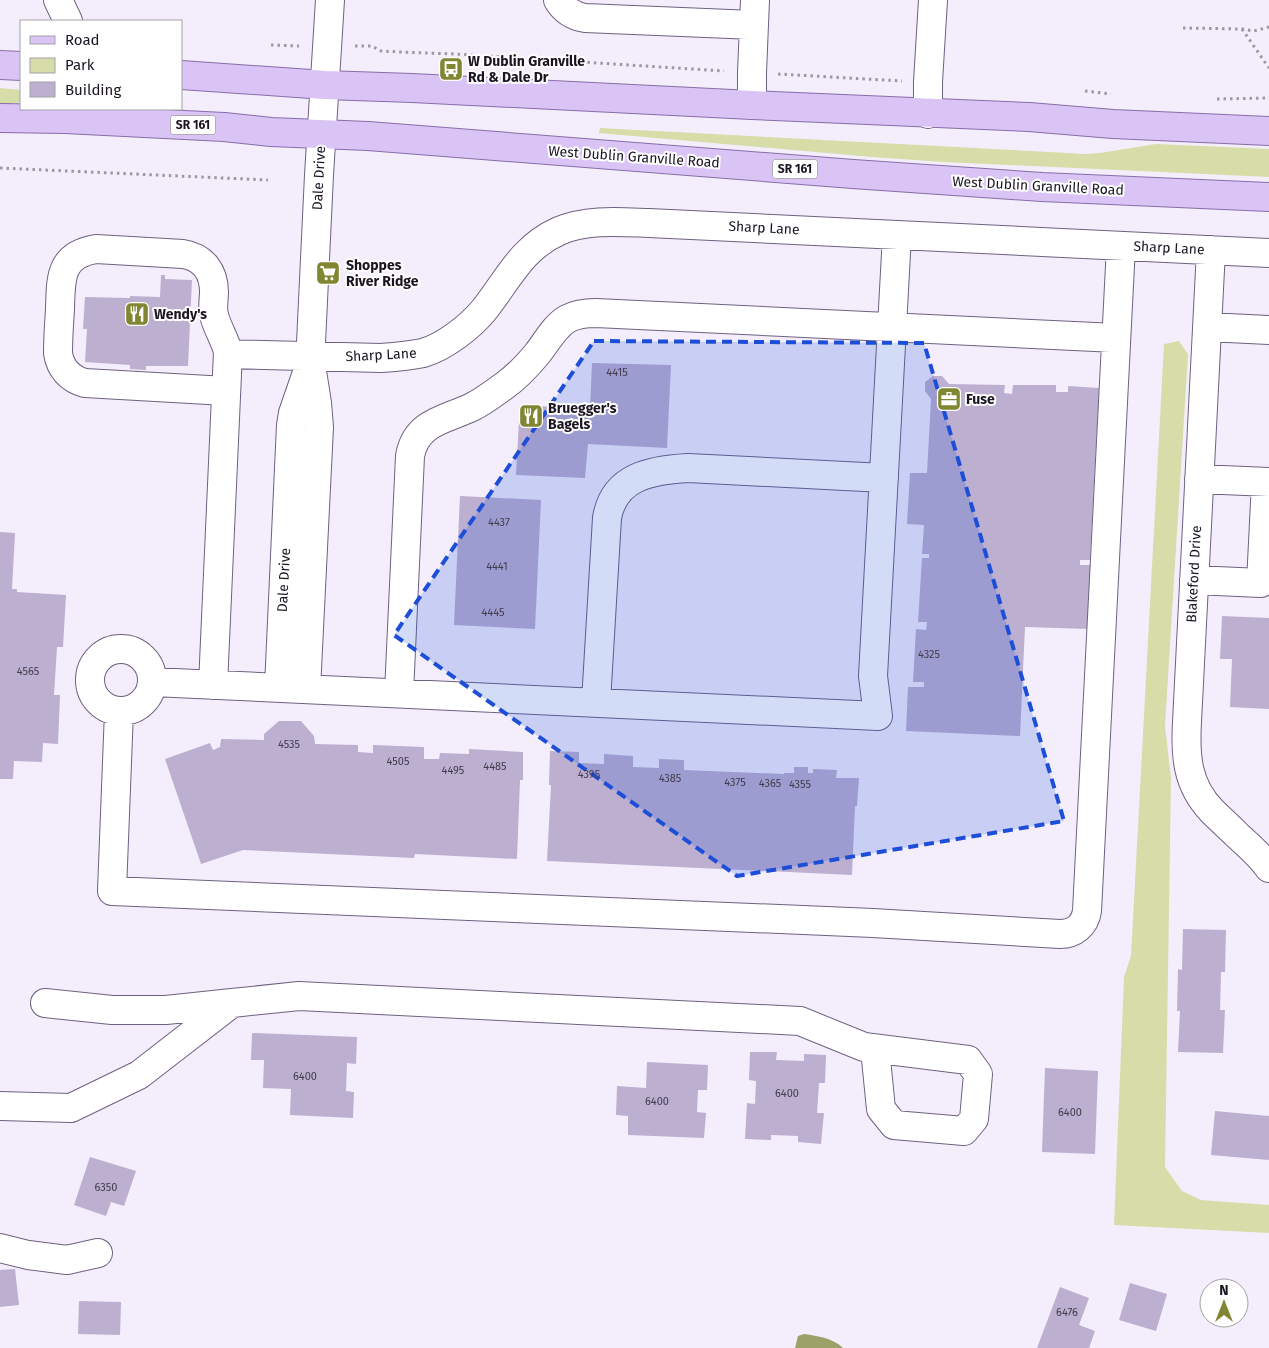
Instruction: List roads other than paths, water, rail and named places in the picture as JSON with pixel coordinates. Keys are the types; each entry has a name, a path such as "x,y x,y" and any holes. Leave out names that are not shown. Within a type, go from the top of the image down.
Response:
{"main road":[{"path":"0,65 20,66"},
{"path":"182,75 325,85 928,114 1029,117 1113,124 1269,131"},
{"name":"West Dublin Granville Road","path":"0,118 64,119 224,127 271,132 368,136 1042,187 1269,197"}],"street":[{"path":"58,0 68,20"},
{"name":"Dale Drive","path":"280,687 292,425 293,413 309,368 330,0"},
{"path":"558,0 570,13 585,18 755,13 752,105"},
{"path":"928,114 933,0"},
{"name":"Sharp Lane","path":"228,354 393,357 430,351 445,343 478,316 520,260 536,246 557,232 581,225 598,223 649,223 1269,253"},
{"path":"153,682 878,716 873,676 897,235"},
{"path":"119,712 112,891 863,923 1060,934 1071,932 1083,922 1086,911 1121,246"},
{"path":"213,685 228,354 227,346 214,316 214,283 212,277 207,267 194,257 183,254 96,249 84,251 66,265 61,282 58,353 63,367 75,379 90,384 226,391"},
{"name":"Blakeford Drive","path":"1210,250 1186,739 1187,763 1196,789 1211,811 1256,852 1269,868"},
{"path":"399,693 412,446 418,436 428,426 474,406 515,378 526,367 556,328 565,320 579,314 596,313 1116,338"},
{"path":"1207,327 1269,330"},
{"name":"Dale Drive","path":"306,688 319,427 310,356"},
{"path":"596,702 607,518 612,500 627,483 649,473 688,468 884,478"},
{"path":"1194,580 1261,583 1267,482 1199,479"},
{"path":"118,649 133,651 141,656 148,663 152,672 153,682 150,693 144,702 135,708 119,712 104,706 96,699 91,689 91,673 94,664 109,651 118,649"},
{"path":"45,1003 112,1010 166,1010 299,996 800,1021 864,1047 875,1049"},
{"path":"0,1106 71,1108 139,1075 232,1003"},
{"path":"0,1248 28,1255 67,1260 98,1253"}],"place":[{"name":"W Dublin Granville Rd & Dale Dr","path":"451,69"},
{"name":"Shoppes River Ridge","path":"328,273"},
{"name":"Wendy's","path":"137,314"},
{"name":"Fuse","path":"949,399"},
{"name":"Bruegger's Bagels","path":"531,416"}]}
